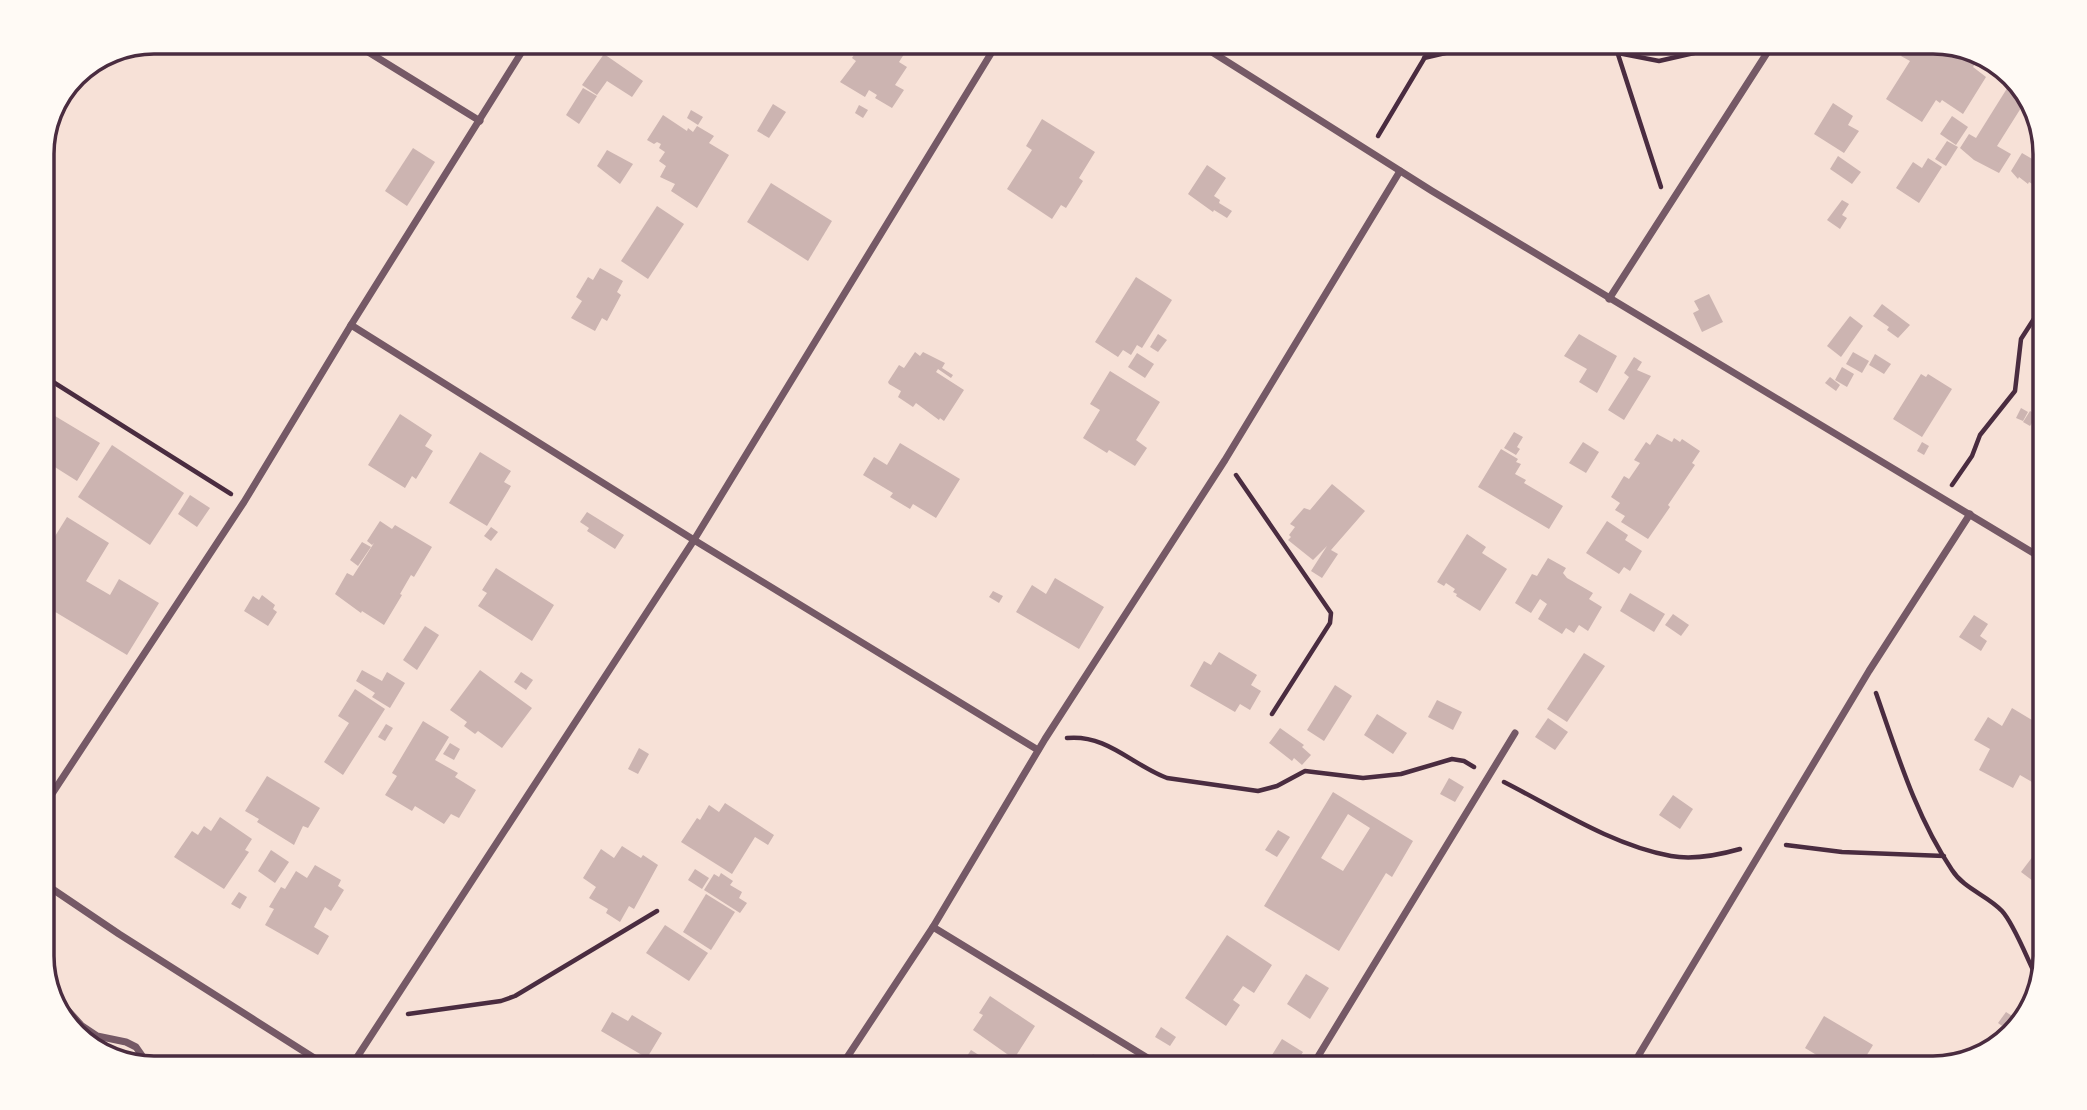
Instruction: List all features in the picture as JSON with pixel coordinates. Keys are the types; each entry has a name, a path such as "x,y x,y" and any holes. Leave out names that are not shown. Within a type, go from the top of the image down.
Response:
{"street":[{"path":"371,54 480,121"},
{"path":"54,791 244,502 351,325 522,54"},
{"path":"358,1056 694,540 991,54"},
{"path":"1215,54 1609,299 2033,553"},
{"path":"1609,299 1766,54"},
{"path":"848,1056 933,927 1038,750 1225,460 1400,171"},
{"path":"351,325 694,540 1038,750"},
{"path":"1638,1056 1869,671 1970,514"},
{"path":"1318,1056 1514,733"},
{"path":"54,890 311,1056"},
{"path":"933,927 1144,1056"},
{"path":"85,1028 97,1036 126,1042 136,1047 142,1055"}],"path":[{"path":"1369,152 1426,54"},
{"path":"1423,58 1440,54"},
{"path":"1618,54 1667,208"},
{"path":"1623,54 1659,61 1690,54"},
{"path":"1943,498 1972,456 1980,435 2015,391 2021,339 2033,320"},
{"path":"54,383 244,502"},
{"path":"1225,460 1331,612 1330,624 1272,714"},
{"path":"1869,671 1911,791 1944,856 1959,879 2006,916 2032,968"},
{"path":"1045,739 1087,737 1110,745 1154,773 1167,778 1258,791 1277,786 1305,771 1363,778 1382,777 1452,759 1464,761 1629,845 1674,857 1719,855 1766,842 1842,852 1944,856"},
{"path":"383,1017 501,1002 657,911"}],"building":[{"path":"604,54 643,81 632,97 607,81 597,95 582,85"},
{"path":"854,54 904,54 899,62 907,67 895,85 904,90 892,108 875,98 877,95 869,90 865,97 840,82 856,61 852,58"},
{"path":"1933,54 1959,58 1975,64 1973,67 1986,77 1963,114 1942,100 1940,103 1936,100 1922,122 1886,99 1910,61 1901,56"},
{"path":"583,88 597,96 579,124 566,115"},
{"path":"2008,88 2021,108 1997,146 2011,154 1999,173 1974,160 1960,148 1969,134 1976,138"},
{"path":"1833,103 1853,116 1848,125 1859,131 1844,153 1814,134"},
{"path":"773,104 786,112 769,138 757,131"},
{"path":"859,105 868,110 863,118 855,113"},
{"path":"691,110 703,117 698,125 687,118"},
{"path":"663,115 687,131 688,128 693,132 697,126 714,136 709,143 729,155 697,208 671,191 675,184 660,177 666,166 659,161 665,152 659,148 661,144 647,140"},
{"path":"1952,116 1968,127 1956,145 1940,134"},
{"path":"1042,119 1095,152 1079,178 1083,181 1066,208 1061,205 1052,219 1007,189 1032,150 1026,146"},
{"path":"1947,141 1958,147 1946,166 1935,159"},
{"path":"413,148 435,162 407,206 385,191"},
{"path":"607,150 633,164 620,184 597,166"},
{"path":"2022,153 2033,159 2033,184 2019,177 2018,179 2011,171"},
{"path":"1838,156 1861,172 1852,184 1830,169"},
{"path":"1928,158 1942,167 1919,203 1896,188 1913,162 1922,168"},
{"path":"1207,165 1226,178 1214,196 1220,200 1219,203 1232,211 1227,218 1214,210 1213,212 1188,194"},
{"path":"771,183 832,221 808,261 747,222"},
{"path":"1842,200 1849,204 1842,215 1847,218 1840,229 1827,220"},
{"path":"657,206 684,224 648,279 621,261"},
{"path":"600,268 623,281 617,292 621,295 607,321 602,318 595,331 571,318 582,301 576,297 588,277 593,280"},
{"path":"1136,277 1172,300 1142,348 1137,345 1131,355 1123,350 1118,357 1095,342"},
{"path":"1709,294 1723,322 1702,332 1693,313 1699,310 1694,301"},
{"path":"1882,304 1910,325 1898,338 1887,330 1889,327 1873,316"},
{"path":"1850,316 1863,326 1841,357 1827,346"},
{"path":"1158,334 1167,340 1158,352 1150,347"},
{"path":"1579,334 1617,356 1597,393 1579,382 1587,369 1564,356"},
{"path":"915,352 920,356 923,352 945,363 942,368 953,375 951,378 938,369 936,372 964,390 944,421 916,403 913,407 898,397 901,391 888,382 899,365 904,368"},
{"path":"1853,352 1869,361 1862,373 1846,364"},
{"path":"1137,353 1154,364 1145,378 1128,367"},
{"path":"1875,354 1891,364 1884,374 1869,365"},
{"path":"1634,357 1642,362 1637,370 1651,376 1624,420 1608,410 1629,377 1624,373"},
{"path":"1842,367 1854,374 1847,387 1835,380"},
{"path":"1110,371 1160,402 1136,440 1147,448 1135,466 1083,438 1100,410 1090,404"},
{"path":"1921,374 1926,377 1928,374 1952,389 1922,437 1893,419"},
{"path":"1830,377 1840,385 1836,391 1825,383"},
{"path":"2021,408 2028,412 2023,421 2016,418"},
{"path":"2030,411 2033,413 2030,426 2023,422"},
{"path":"400,414 432,435 425,446 433,451 416,479 412,476 405,488 368,465"},
{"path":"54,415 100,443 77,481 54,467"},
{"path":"1514,432 1523,437 1516,455 1504,448"},
{"path":"1657,434 1672,442 1674,438 1680,442 1682,439 1700,451 1692,463 1695,465 1648,539 1621,522 1625,516 1615,510 1620,503 1611,497 1624,476 1629,479 1640,463 1634,460 1646,442 1650,445"},
{"path":"1583,442 1599,452 1586,473 1569,463"},
{"path":"1922,442 1929,446 1924,455 1917,451"},
{"path":"900,443 960,479 936,518 913,504 910,509 890,497 893,493 863,475 874,457 887,465"},
{"path":"112,445 184,493 150,545 78,497"},
{"path":"1501,449 1518,459 1516,462 1521,464 1515,474 1526,480 1524,483 1563,506 1549,529 1478,487"},
{"path":"480,452 511,471 504,482 511,486 487,526 449,503"},
{"path":"1332,484 1365,511 1331,550 1338,554 1322,578 1311,571 1327,546 1313,560 1288,540 1295,527 1290,524 1304,508 1310,510"},
{"path":"190,495 210,508 197,527 178,514"},
{"path":"587,512 624,535 615,549 587,531 589,528 580,522"},
{"path":"67,517 109,543 86,581 110,595 119,579 159,603 127,655 54,611 54,538"},
{"path":"380,521 392,529 395,525 432,547 414,577 411,575 384,625 362,611 361,613 335,594 347,573 353,576 374,543 372,545 367,541"},
{"path":"1607,521 1628,535 1625,540 1642,551 1630,571 1624,567 1619,574 1586,553"},
{"path":"491,527 498,532 491,541 484,536"},
{"path":"1467,534 1486,547 1482,553 1507,569 1480,611 1456,596 1453,592 1455,589 1446,583 1444,586 1437,582"},
{"path":"362,542 371,547 358,566 350,560"},
{"path":"1548,558 1566,568 1563,573 1567,578 1593,593 1589,599 1602,607 1588,631 1579,625 1574,633 1566,628 1562,634 1538,619 1547,604 1540,599 1531,613 1515,603 1532,574 1537,576"},
{"path":"496,568 554,605 532,641 478,606 487,593 482,590"},
{"path":"1055,578 1104,607 1079,649 1016,612 1032,585 1046,594"},
{"path":"993,591 1003,596 999,603 989,597"},
{"path":"1630,593 1665,614 1654,632 1620,611"},
{"path":"262,595 275,605 273,609 277,612 268,626 244,611 253,596 259,600"},
{"path":"1673,614 1689,625 1681,636 1665,625"},
{"path":"1974,615 1988,624 1980,636 1987,641 1981,651 1959,637"},
{"path":"425,626 439,635 417,670 403,660"},
{"path":"1219,652 1257,675 1251,685 1261,691 1250,710 1240,704 1235,712 1190,686 1204,661 1211,665"},
{"path":"1584,653 1605,666 1567,722 1547,709"},
{"path":"362,670 382,681 387,672 405,683 390,708 372,697 375,693 356,681"},
{"path":"480,670 532,708 502,748 478,731 475,734 464,726 467,722 450,710"},
{"path":"521,672 533,680 526,690 514,682"},
{"path":"1335,685 1352,696 1324,741 1307,730"},
{"path":"355,689 385,709 343,775 324,762 349,723 338,716"},
{"path":"1437,700 1462,712 1453,730 1428,717"},
{"path":"2012,708 2033,721 2032,782 2020,775 2013,788 1979,770 1990,749 1974,740 1988,717 2002,726"},
{"path":"1377,714 1407,733 1393,754 1364,735"},
{"path":"1548,718 1568,732 1555,750 1535,737"},
{"path":"423,721 449,737 435,760 458,773 455,777 476,790 459,818 451,814 444,824 415,806 412,811 385,795 397,776 392,773"},
{"path":"386,724 393,728 385,741 378,737"},
{"path":"1280,728 1304,745 1302,747 1311,755 1302,765 1294,758 1292,761 1269,743"},
{"path":"450,743 460,749 454,760 443,754"},
{"path":"639,748 649,754 638,774 628,769"},
{"path":"267,776 320,808 308,828 303,826 294,845 257,822 259,819 245,811"},
{"path":"1449,778 1464,787 1455,802 1440,794"},
{"path":"1333,792 1413,841 1392,877 1386,873 1339,951 1264,906","holes":["1348,814 1370,828 1343,871 1321,858"]},
{"path":"1673,795 1693,809 1680,829 1659,815"},
{"path":"725,803 774,835 768,845 755,837 732,874 681,842 709,805 719,812"},
{"path":"220,817 252,839 245,850 249,852 224,889 174,857 192,831 198,835 204,826 211,831"},
{"path":"1278,830 1290,837 1277,857 1265,850"},
{"path":"622,846 658,865 634,909 629,906 620,922 606,913 608,909 589,898 596,887 583,878 601,849 614,858"},
{"path":"271,850 289,862 275,883 258,871"},
{"path":"2033,856 2033,881 2021,872"},
{"path":"315,865 341,880 338,886 344,890 331,911 325,907 314,927 329,936 318,955 265,925 274,909 269,907 281,887 285,889 296,871 307,878"},
{"path":"695,869 709,878 702,889 688,880"},
{"path":"721,873 733,881 730,885 742,892 739,898 747,903 740,913 704,890 714,874 719,877"},
{"path":"239,892 247,897 240,909 231,904"},
{"path":"706,894 735,912 711,950 683,932"},
{"path":"665,925 708,953 689,981 646,953"},
{"path":"1227,935 1272,965 1254,993 1243,986 1233,1000 1240,1005 1226,1026 1185,998"},
{"path":"1306,974 1329,988 1310,1019 1287,1004"},
{"path":"990,996 1035,1026 1016,1056 1010,1056 973,1030 983,1015 979,1013"},
{"path":"612,1012 628,1021 632,1015 662,1033 648,1056 644,1056 601,1031"},
{"path":"2006,1012 2012,1016 2003,1027 1998,1023"},
{"path":"1824,1016 1873,1045 1866,1056 1818,1056 1805,1048"},
{"path":"1161,1027 1176,1037 1170,1046 1155,1037"},
{"path":"1282,1039 1303,1052 1300,1056 1271,1056"},
{"path":"971,1050 980,1056 967,1056"}]}
